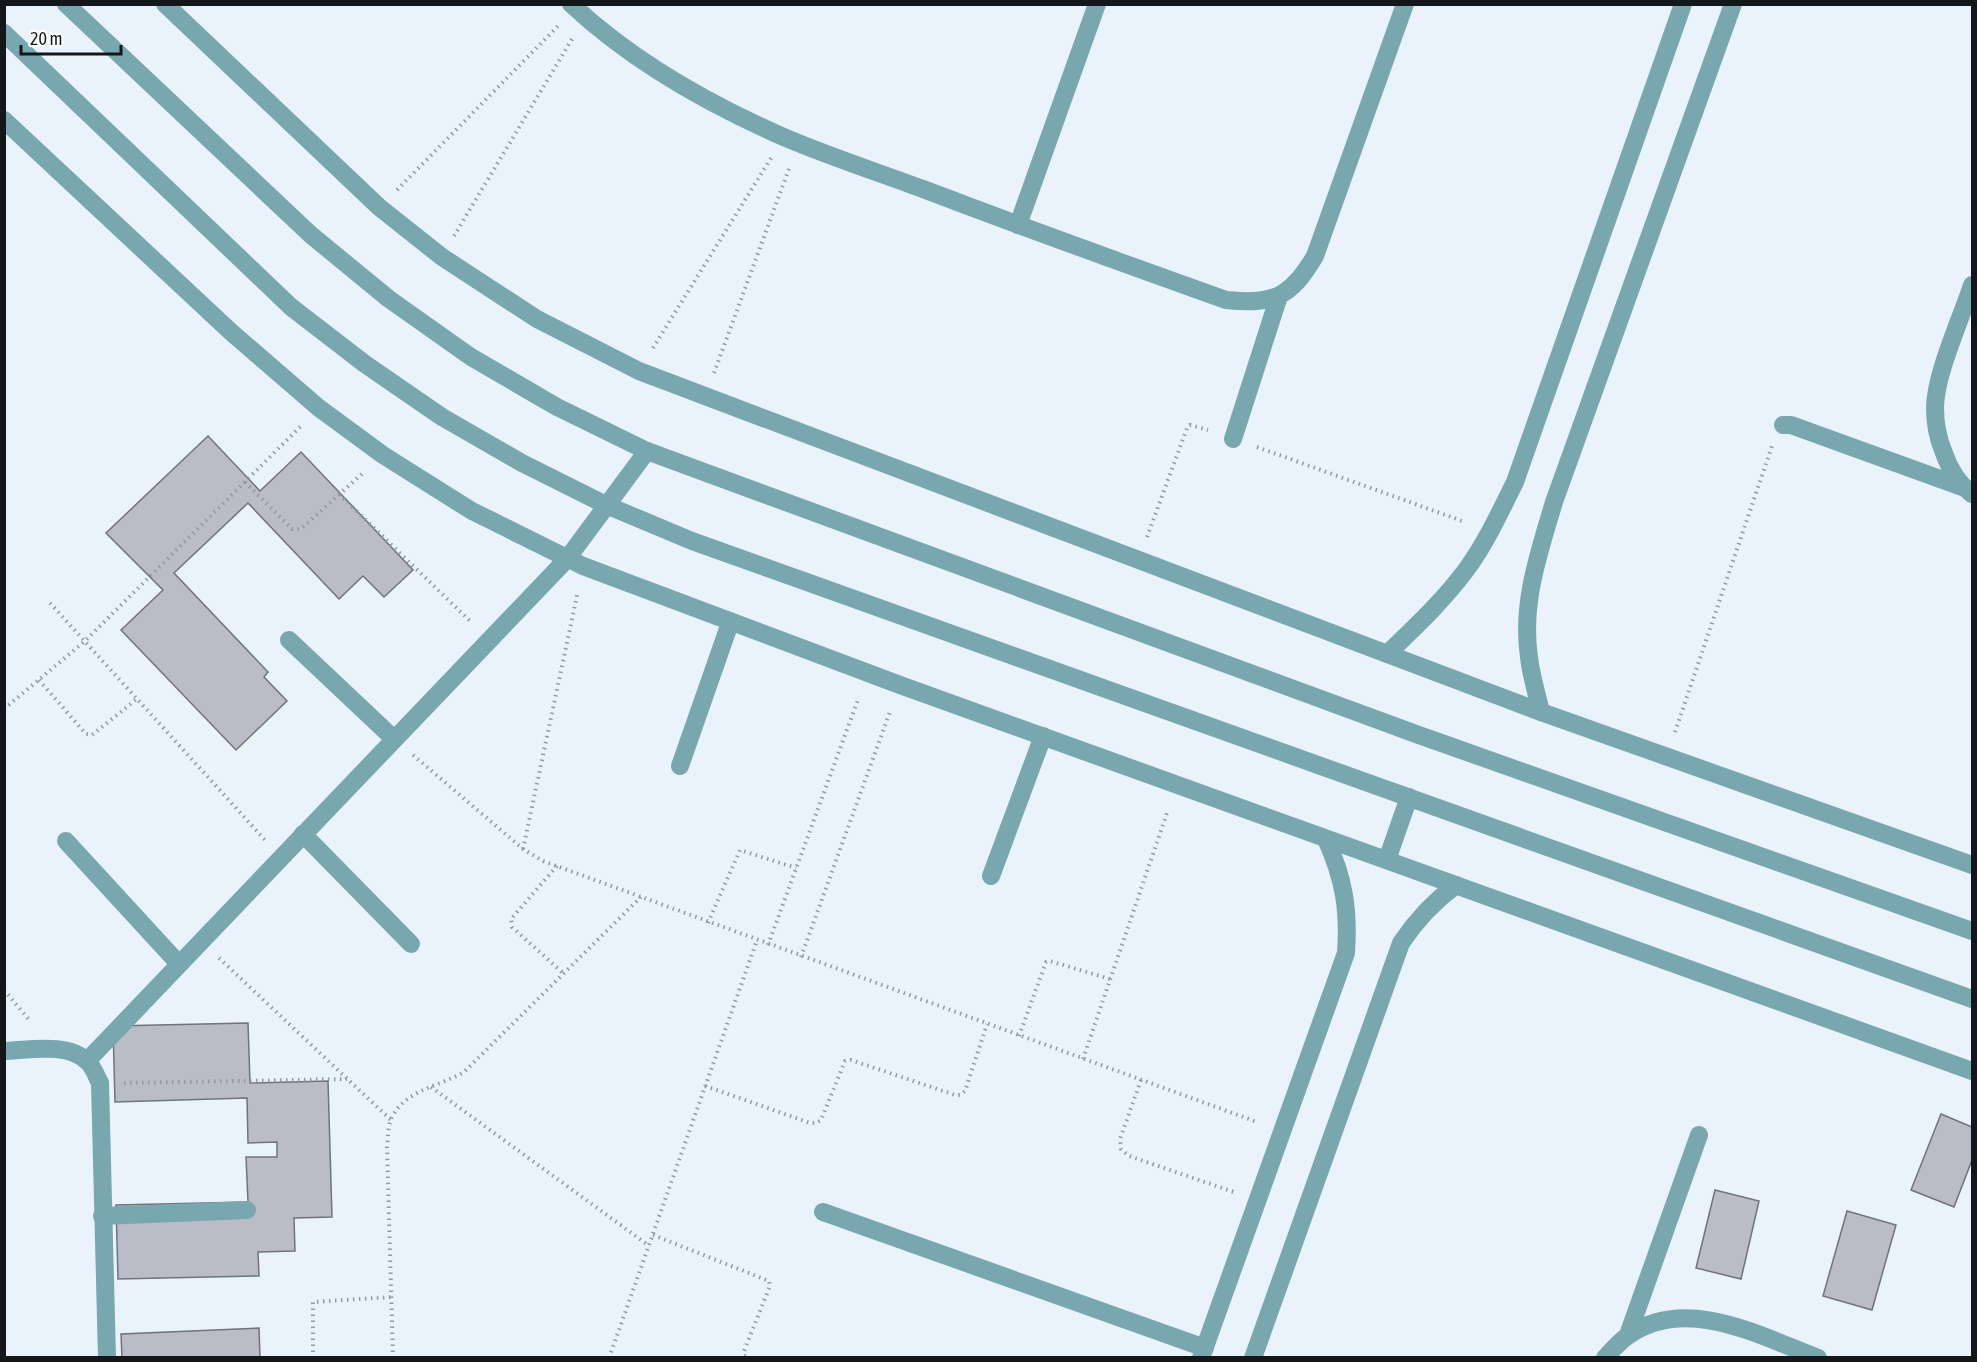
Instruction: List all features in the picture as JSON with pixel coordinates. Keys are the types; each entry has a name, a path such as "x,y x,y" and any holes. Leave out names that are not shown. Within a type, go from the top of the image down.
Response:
{"street":[{"path":"66,4 303,227 388,299 471,357 557,407 647,451 1427,738 1972,931"},
{"path":"165,4 379,207 442,257 537,319 639,371 1542,712 1972,865"},
{"path":"1018,225 1097,4"},
{"path":"577,10 648,63 714,103 791,140 1226,300 1253,303 1279,296 1301,279 1315,256 1405,4"},
{"path":"1387,654 1437,605 1467,569 1491,531 1515,482 1683,4"},
{"path":"1542,712 1529,657 1527,606 1534,566 1554,502 1733,4"},
{"path":"4,33 291,307 365,364 442,417 522,463 606,505 703,545 1410,796 1972,999"},
{"path":"4,120 231,332 319,408 383,455 472,511 575,562 730,623 900,685 1972,1071"},
{"path":"1969,491 1948,464 1938,437 1935,407 1941,374 1972,285"},
{"path":"1233,439 1279,296"},
{"path":"1783,425 1791,425 1969,491"},
{"path":"87,1060 489,639 575,562 606,505 647,451"},
{"path":"680,766 730,623"},
{"path":"289,640 394,739"},
{"path":"991,876 1043,736"},
{"path":"1387,860 1410,796"},
{"path":"303,834 411,944"},
{"path":"823,1212 1203,1352 1346,953 1348,924 1346,894 1338,866 1326,839"},
{"path":"66,842 179,964"},
{"path":"1252,1358 1401,943 1416,920 1434,901 1456,885"},
{"path":"4,1051 72,1052 87,1060 94,1069 99,1083 107,1358"},
{"path":"1628,1335 1699,1135"},
{"path":"102,1216 247,1210"},
{"path":"1605,1358 1628,1335 1658,1321 1689,1317 1721,1322 1818,1358"}],"path":[{"path":"379,207 577,10"},
{"path":"442,257 577,10"},
{"path":"639,371 791,140"},
{"path":"705,397 791,140"},
{"path":"4,709 85,641 319,408"},
{"path":"1138,561 1190,424 1491,531"},
{"path":"1667,756 1777,430 1783,425"},
{"path":"245,482 292,529 297,530 301,529 383,455"},
{"path":"339,495 489,639"},
{"path":"523,849 575,562"},
{"path":"50,603 281,857"},
{"path":"768,945 868,673"},
{"path":"39,680 86,735 92,735 137,699"},
{"path":"801,957 900,685"},
{"path":"394,739 523,849 543,861 1282,1131"},
{"path":"1083,1059 1177,784"},
{"path":"708,922 740,850 796,868"},
{"path":"557,866 510,923 564,974"},
{"path":"393,1358 387,1147 391,1120 406,1098 464,1072 641,897"},
{"path":"609,1358 757,940"},
{"path":"201,941 391,1120"},
{"path":"1019,1036 1046,962 1110,979"},
{"path":"705,1086 810,1123 820,1120 844,1061 851,1060 960,1095 965,1091 987,1024"},
{"path":"99,1083 347,1079"},
{"path":"1141,1080 1120,1139 1121,1149 1129,1156 1258,1200"},
{"path":"430,1086 648,1245"},
{"path":"653,1234 769,1281 770,1286 744,1351 744,1355 748,1358"},
{"path":"313,1358 313,1302 391,1297"}],"building":[{"path":"208,436 260,491 301,452 413,570 384,597 363,576 339,599 248,503 174,573 268,672 264,677 287,701 236,750 121,630 163,590 106,533"},
{"path":"248,1023 250,1083 328,1081 332,1217 294,1218 295,1251 258,1252 259,1276 118,1279 116,1205 248,1202 246,1157 277,1157 277,1142 248,1143 247,1098 115,1102 113,1026"},
{"path":"1941,1114 1972,1127 1972,1160 1954,1207 1911,1190"},
{"path":"1715,1190 1759,1201 1741,1279 1696,1268"},
{"path":"1847,1211 1896,1225 1872,1310 1823,1296"},
{"path":"259,1328 260,1358 122,1358 121,1334"}]}
